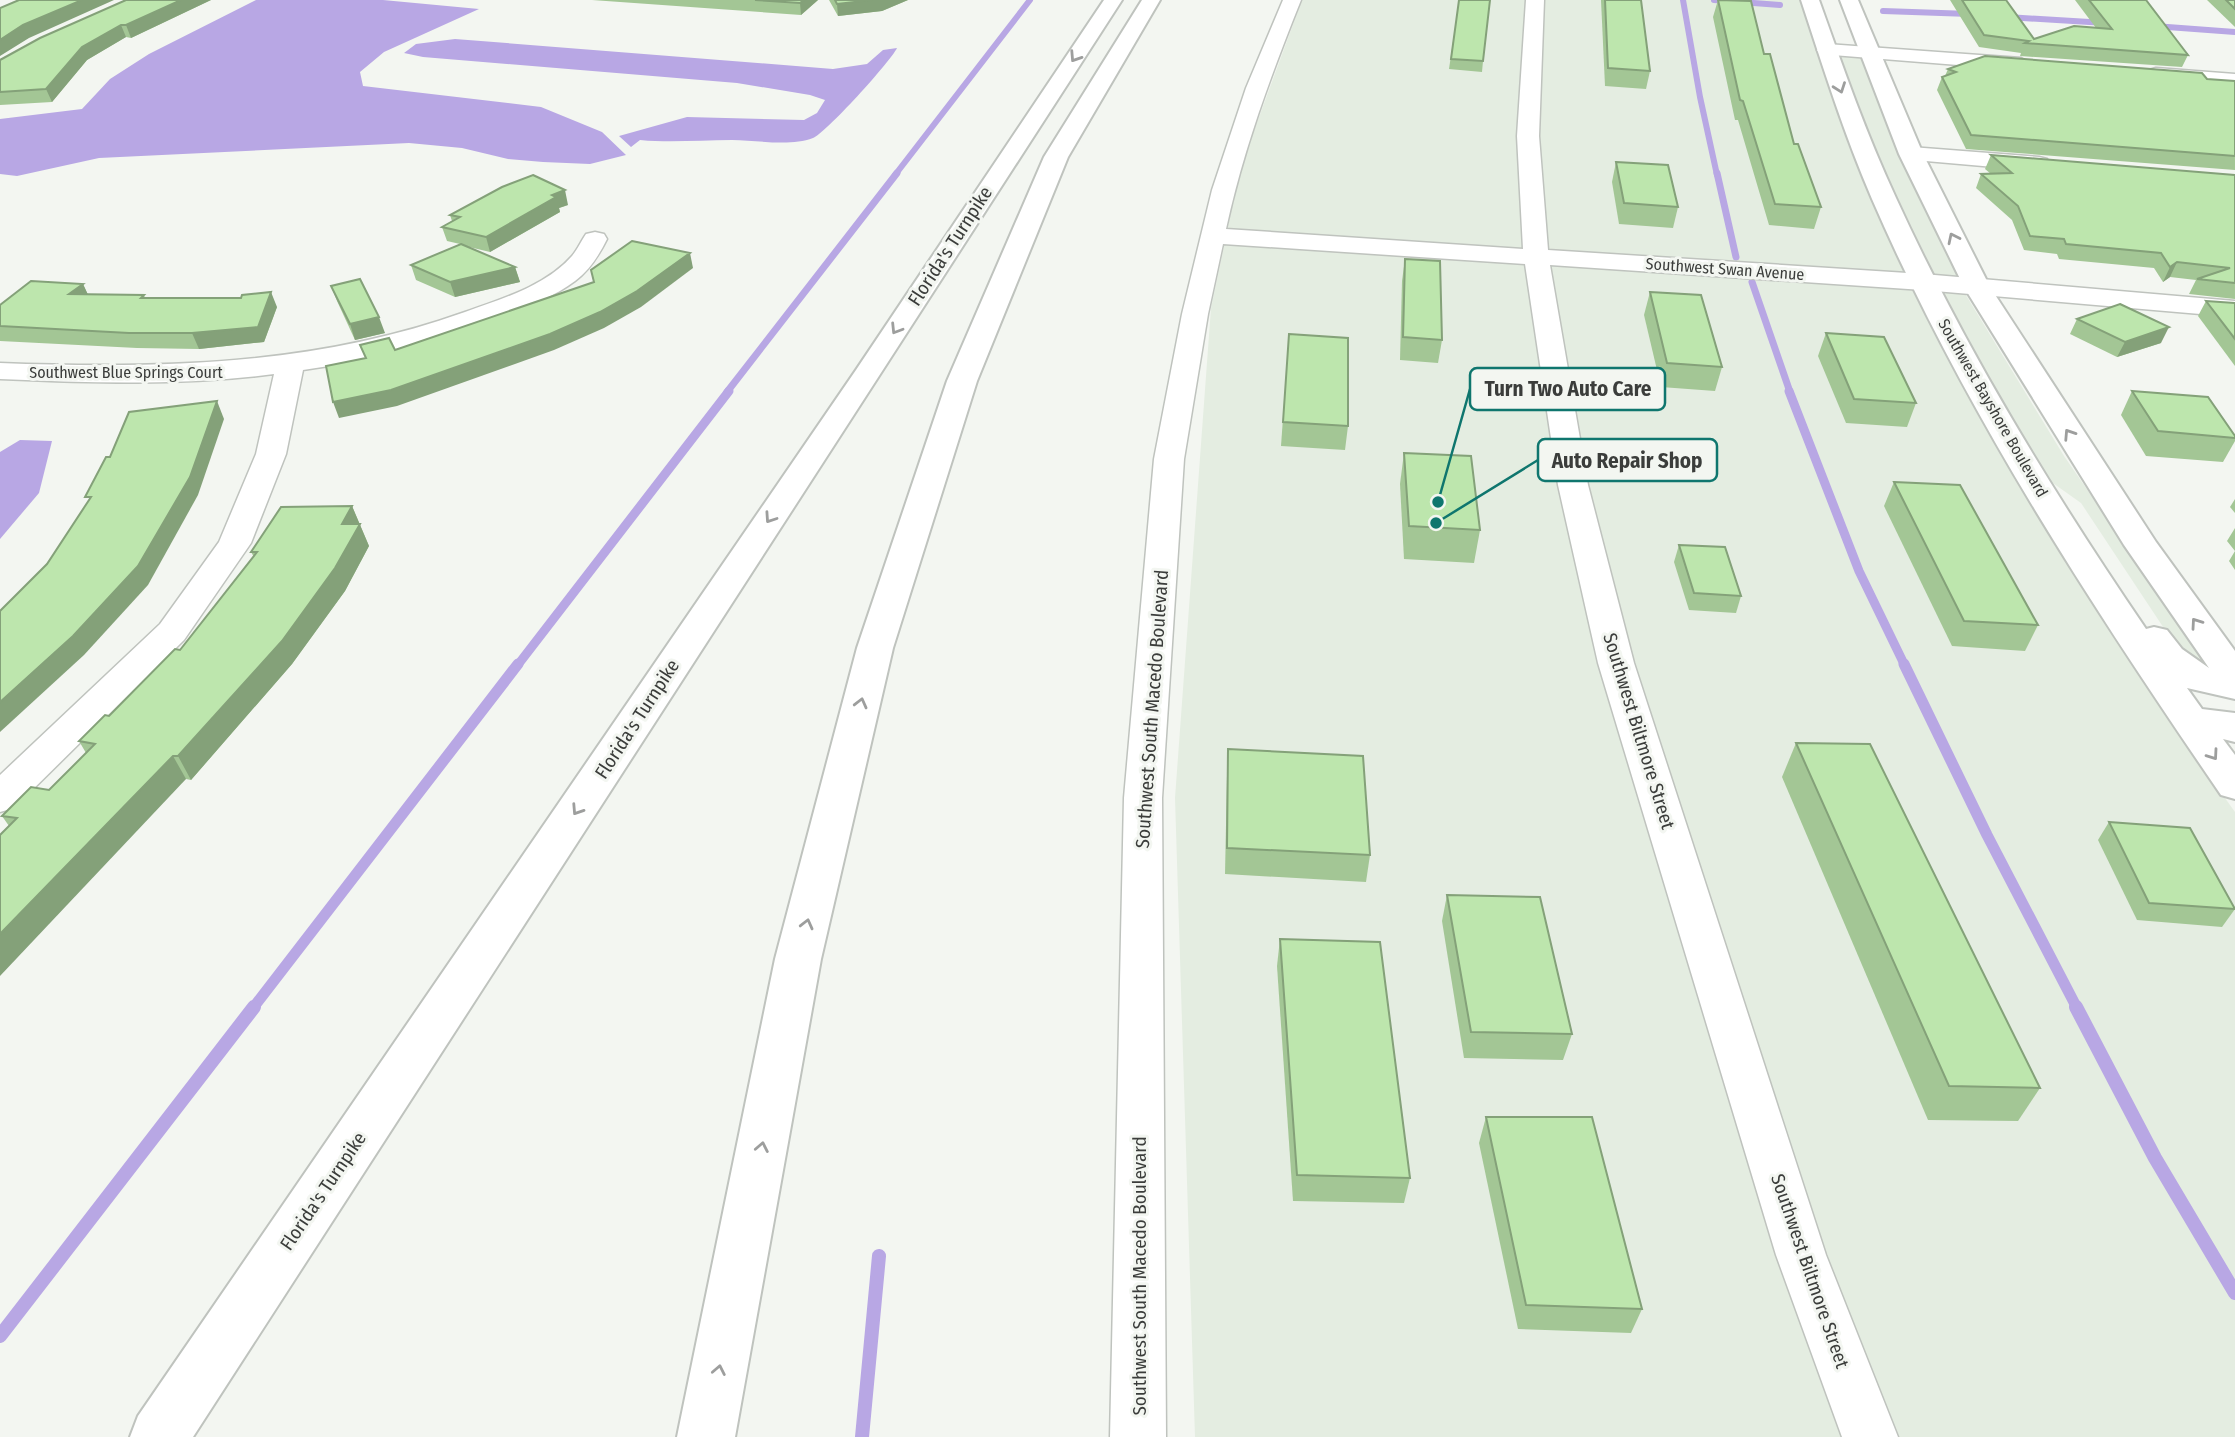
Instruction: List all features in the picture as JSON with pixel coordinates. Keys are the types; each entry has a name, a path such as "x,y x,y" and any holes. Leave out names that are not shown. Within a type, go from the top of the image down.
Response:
{"main road":[{"name":"Florida's Turnpike","path":"159,1437 870,370 1113,0"},
{"path":"706,1437 798,959 874,648 962,381 1056,157 1150,0"},
{"name":"Southwest Bayshore Boulevard","path":"1810,0 1884,199 1923,282 1982,393 2070,541 2189,721 2235,785"},
{"path":"1849,0 1912,154 1978,286 2141,545 2235,678"},
{"path":"2036,483 2066,503 2160,648 2172,661 2199,679 2235,687"},
{"path":"2189,721 2224,723 2235,729"}],"street":[{"name":"Southwest South Macedo Boulevard","path":"1138,1437 1143,799 1169,459 1195,314 1223,190 1255,88 1292,0"},
{"name":"Southwest Biltmore Street","path":"1535,0 1528,136 1536,257 1573,485 1616,663 1801,1255 1870,1437"},
{"path":"1827,50 2046,66"},
{"path":"2140,73 2235,80"},
{"path":"1912,154 2060,166"},
{"name":"Southwest Swan Avenue","path":"1214,236 1923,282 2235,309"},
{"name":"Southwest Blue Springs Court","path":"0,371 201,374 290,365 383,349 455,327 531,295 582,262 595,239"},
{"path":"0,799 172,632 235,543 271,454 290,365"}],"shaded area":[{"path":"256,0 383,0 479,9 384,52 360,72 363,86 541,107 602,132 626,155 590,164 543,162 508,159 462,148 409,143 99,158 17,176 0,174 0,119 82,109 110,79 149,54"},
{"path":"1302,0 1526,0 1523,250 1227,231 1240,169"},
{"path":"1544,0 1801,0 1852,147 1907,275 1548,252 1539,137"},
{"path":"455,39 833,69 867,64 883,50 897,48 857,96 813,138 784,143 640,140 631,147 619,136 687,117 804,120 817,113 825,100 737,83 423,57 404,53 416,44"},
{"path":"1838,55 1861,56 1895,143 1959,279 1933,277 1895,199"},
{"path":"1225,242 1525,262 1558,485 1844,1437 1195,1437 1175,798 1211,308"},
{"path":"1549,264 1913,287 1968,392 2017,477 2014,479 2022,485 2054,541 2179,734 2235,812 2235,1437 1898,1437 1826,1254 1633,663 1588,486"},
{"path":"1939,289 1964,292 2064,456 2214,673 2177,648 2081,503 2050,481 1997,394"},
{"path":"20,440 52,441 39,493 0,539 0,452"}],"building":[{"path":"19,0 82,0 23,25 0,40 0,8"},
{"path":"126,0 181,0 121,25 82,47 46,89 0,92 0,60 40,38"},
{"path":"755,0 804,0 800,3"},
{"path":"835,0 872,0 837,4"},
{"path":"1459,0 1490,0 1483,61 1451,59"},
{"path":"1605,0 1641,0 1650,71 1608,68"},
{"path":"1718,0 1751,1 1764,54 1770,54 1794,144 1798,144 1821,207 1775,204 1743,101 1740,100"},
{"path":"1962,0 2006,0 2034,39 2074,26 2112,29 2089,0 2146,0 2188,55 2025,43 2029,41 1984,35"},
{"path":"2226,0 2235,0 2235,9"},
{"path":"1985,56 2202,73 2207,79 2235,81 2235,156 1971,135 1942,77 1956,72 1948,69"},
{"path":"1991,155 2235,175 2235,283 2197,279 2230,268 2177,262 2170,267 2161,253 2066,244 2064,239 2030,236 2018,206 1981,174 2012,173"},
{"path":"1616,162 1668,165 1678,207 1624,203"},
{"path":"533,175 565,190 552,195 556,197 486,237 442,227 460,217 450,215 502,187"},
{"path":"632,241 690,253 637,291 600,312 550,334 391,390 333,402 326,366 366,358 360,345 389,338 395,350 594,282 591,270"},
{"path":"461,244 515,267 450,282 411,265"},
{"path":"1405,259 1440,261 1442,340 1403,337"},
{"path":"360,279 379,317 350,324 331,286"},
{"path":"31,281 83,284 69,294 144,295 141,298 241,298 242,295 271,292 258,327 192,333 129,333 0,326 0,305"},
{"path":"1650,292 1701,295 1722,367 1667,363"},
{"path":"2206,301 2235,303 2235,339"},
{"path":"2120,304 2169,327 2125,342 2077,319"},
{"path":"1826,333 1884,337 1916,403 1854,399"},
{"path":"1289,334 1348,338 1348,426 1283,422"},
{"path":"2132,391 2208,397 2235,438 2158,431"},
{"path":"217,401 190,477 138,566 73,636 0,702 0,611 47,564 91,497 85,497 106,457 110,457 129,412"},
{"path":"1404,453 1471,456 1480,530 1409,526"},
{"path":"1894,482 1960,485 2038,625 1964,621"},
{"path":"352,506 342,524 360,524 335,568 282,641 178,756 173,756 0,934 0,835 17,818 2,816 31,787 49,790 95,744 79,741 105,715 109,716 175,649 180,650 257,552 251,552 281,507"},
{"path":"1679,545 1725,547 1741,596 1694,593"},
{"path":"1796,743 1870,744 2040,1088 1949,1086"},
{"path":"1228,749 1363,756 1370,855 1227,848"},
{"path":"2109,822 2190,828 2235,909 2149,903"},
{"path":"1447,895 1540,897 1572,1034 1471,1032"},
{"path":"1280,939 1380,942 1410,1178 1297,1175"},
{"path":"1486,1117 1592,1117 1642,1309 1526,1305"}],"waterway":[{"path":"895,175 1030,0"},
{"path":"1683,0 1717,175"},
{"path":"1714,0 1780,5"},
{"path":"1883,11 1970,14"},
{"path":"2007,17 2106,23"},
{"path":"2154,26 2235,32"},
{"path":"727,392 897,173"},
{"path":"1717,173 1736,257"},
{"path":"1752,282 1790,392"},
{"path":"517,666 729,391"},
{"path":"1789,391 1859,571 1905,666"},
{"path":"253,1008 518,664"},
{"path":"1904,664 1987,835 2077,1008"},
{"path":"0,1336 254,1007"},
{"path":"2076,1007 2155,1158 2235,1293"},
{"path":"862,1437 879,1256"}],"place":[{"name":"Turn Two Auto Care","path":"1438,502"},
{"name":"Auto Repair Shop","path":"1436,523"}]}
